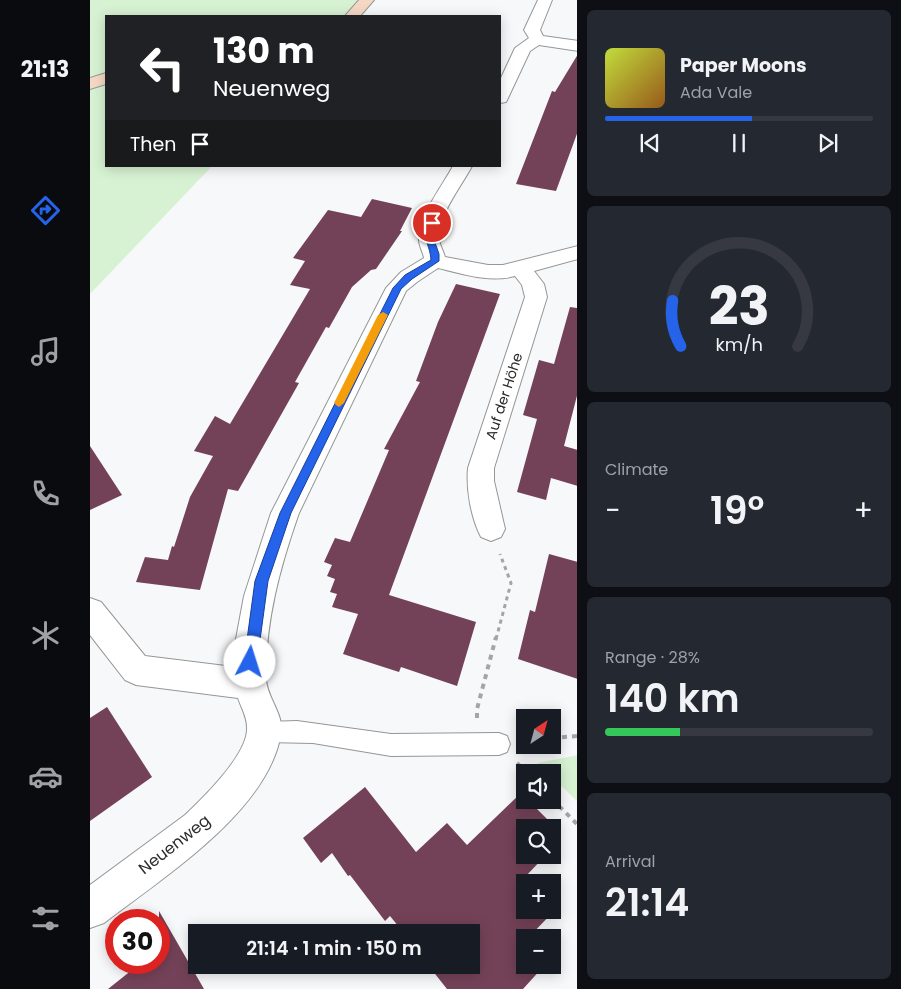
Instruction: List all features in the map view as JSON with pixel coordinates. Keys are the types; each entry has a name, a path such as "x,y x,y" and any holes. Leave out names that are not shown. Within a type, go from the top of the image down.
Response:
{"main road":[{"path":"353,15 367,0"},
{"path":"90,84 105,78"}],"street":[{"path":"537,40 532,30 545,0"},
{"path":"501,96 523,48 537,40 577,46"},
{"path":"435,261 435,254 429,237 432,223 463,167"},
{"path":"265,732 250,684 252,639 262,581 286,513 397,288 409,277 435,261 488,272 503,272 577,252"},
{"name":"Auf der Höhe","path":"490,529 480,480 481,468 536,297 533,284 520,268"},
{"path":"90,611 136,670 250,684"},
{"name":"Neuenweg","path":"90,909 198,828 212,815 246,772 256,755 265,732"}],"lane":[{"path":"265,732 293,731 370,743 406,746 488,744"}],"path":[{"path":"488,744 477,709 511,583 490,529"},
{"path":"561,737 577,736"},
{"path":"561,808 577,824"}],"green space":[{"path":"90,0 359,0 347,15 105,15 105,73 90,78"},
{"path":"105,85 105,167 211,167 90,294 90,90"},
{"path":"577,755 577,801 561,786 561,764 538,764"}],"building":[{"path":"577,56 577,134 556,191 516,184 552,91 555,92"},
{"path":"372,199 412,208 400,231 402,231 376,269 371,270 352,287 329,328 326,327 295,382 299,383 238,491 228,489 200,590 136,582 145,557 168,560 172,546 174,547 190,497 213,456 194,451 215,416 230,424 310,289 290,285 305,261 293,258 328,210 361,217"},
{"path":"456,284 500,294 389,595 476,622 457,686 401,667 399,672 343,654 358,614 332,607 337,594 330,592 335,579 327,576 332,565 324,562 335,538 350,542 389,450 384,449 420,382 416,381 438,322"},
{"path":"570,307 577,308 577,396 564,446 577,450 577,486 551,478 546,500 517,492 537,419 523,415 539,360 554,364"},
{"path":"90,446 122,495 90,510"},
{"path":"549,554 577,562 577,679 518,659 530,610 535,612"},
{"path":"107,707 152,777 90,821 90,718"},
{"path":"365,787 416,852 447,823 467,845 516,798 516,809 537,809 547,819 516,819 516,864 537,864 528,874 516,874 516,919 546,919 537,929 516,929 516,974 537,974 523,989 447,989 435,974 480,974 480,924 396,924 390,916 385,921 350,875 348,876 332,853 321,863 303,838"},
{"path":"170,930 188,961 188,974 195,974 204,989 108,989 127,974 170,974"}],"slow traffic":[{"path":"339,403 383,315"}],"route":[{"path":"250,662 256,611 262,581 272,548 286,513 397,288 409,277 435,261 435,254 430,246 429,237 432,223"}]}
